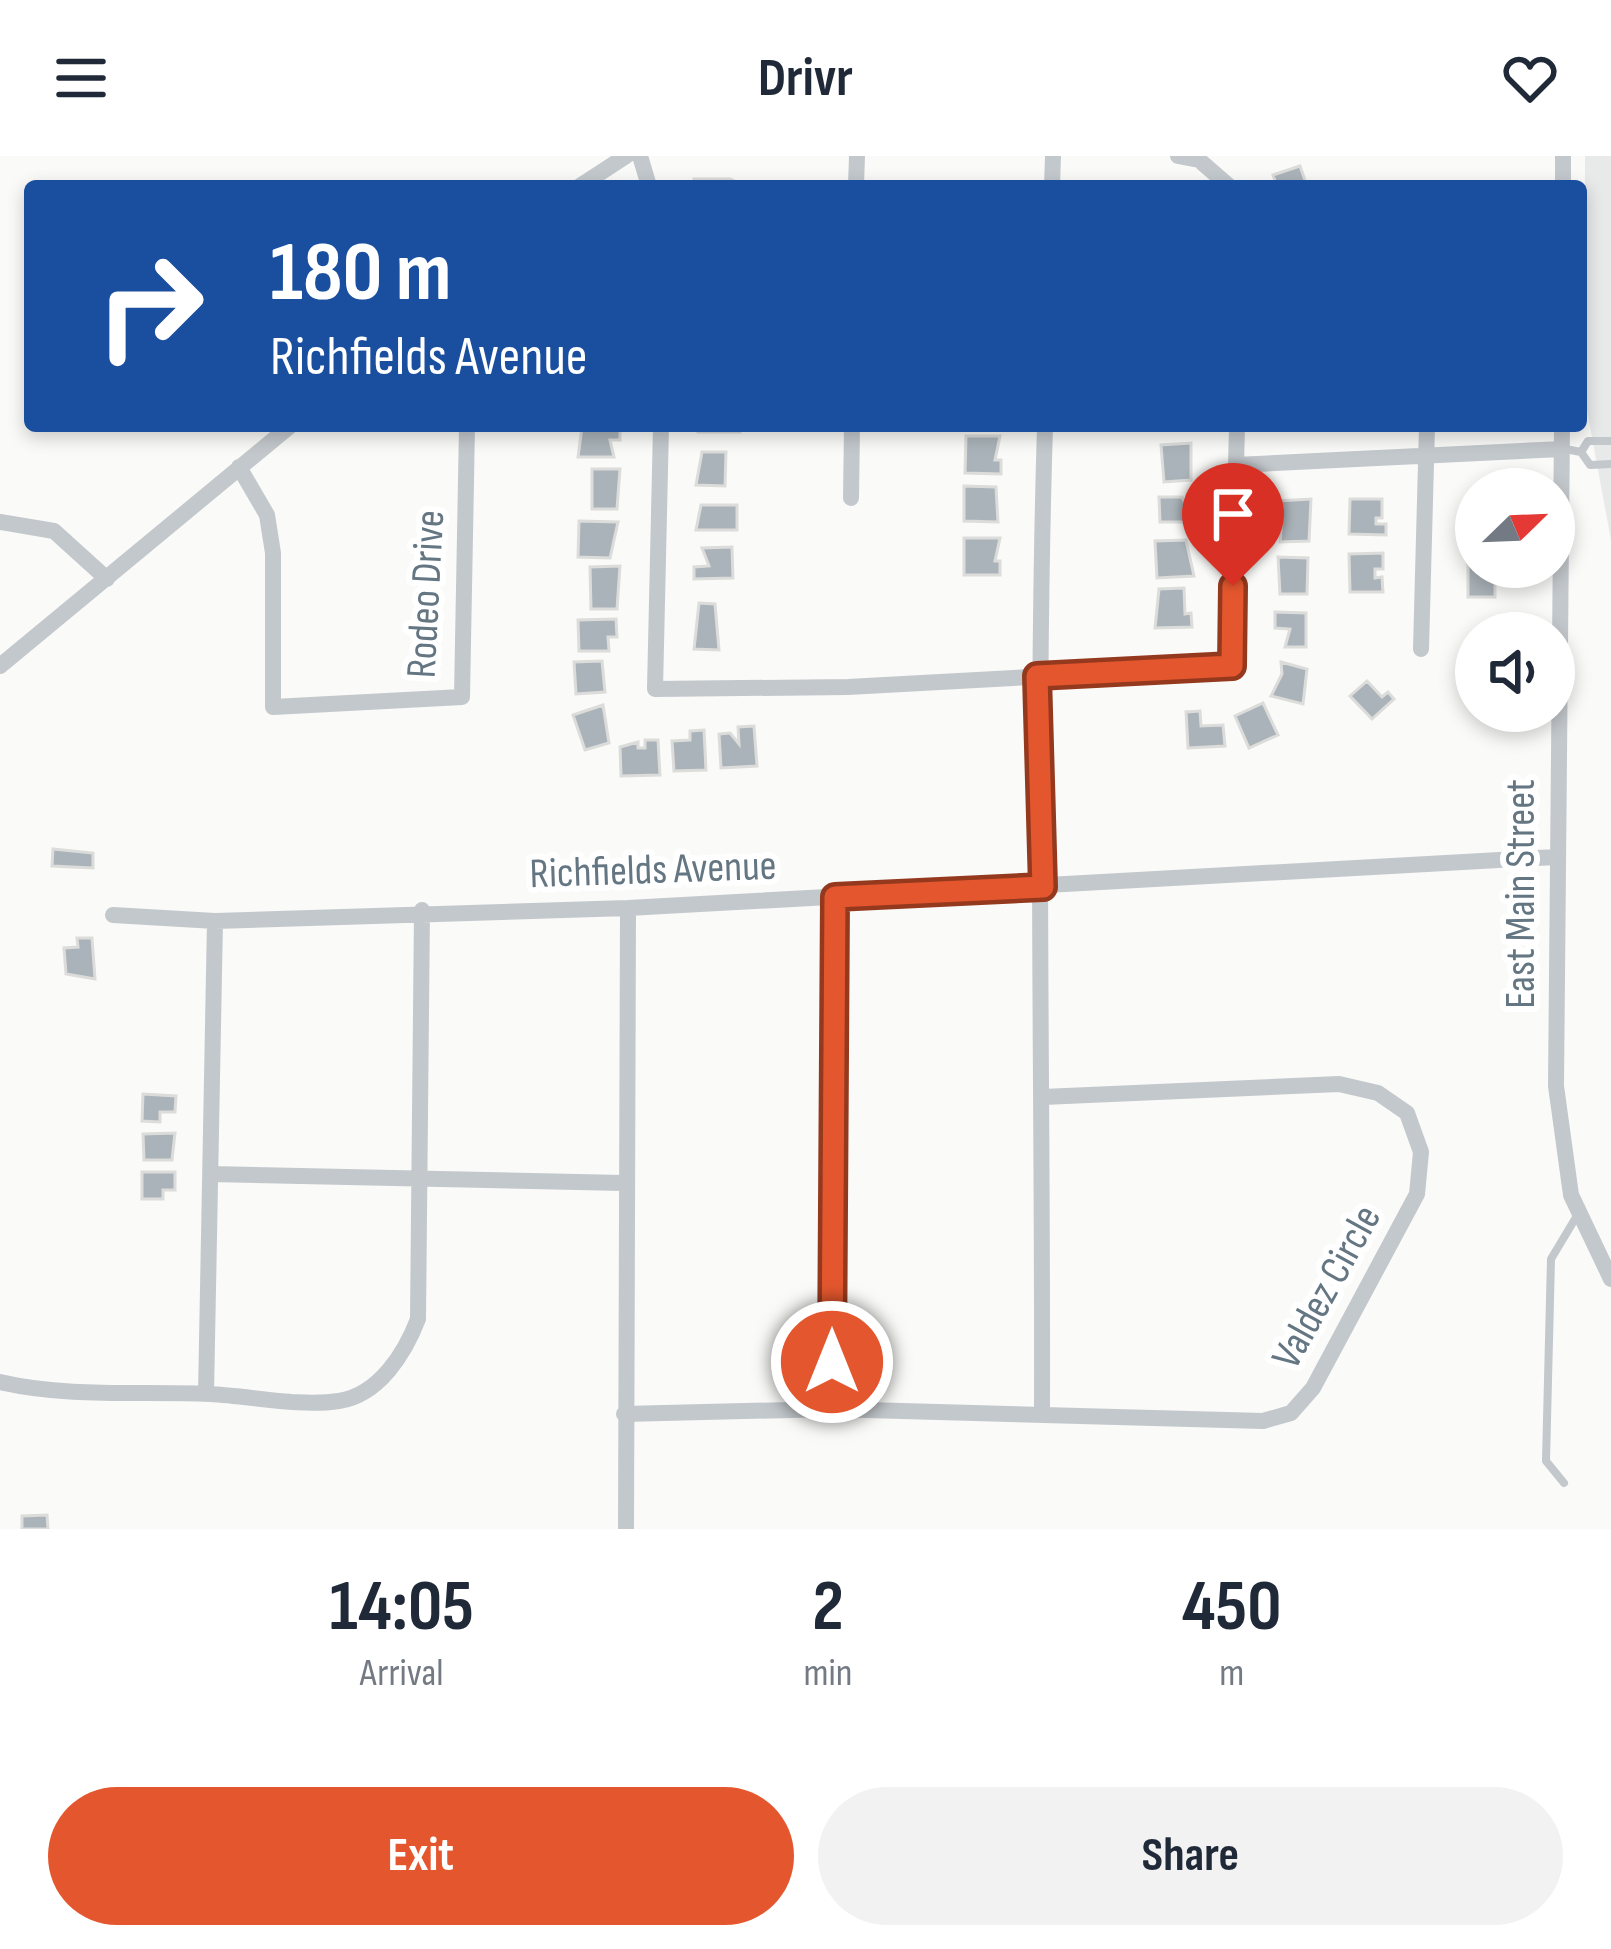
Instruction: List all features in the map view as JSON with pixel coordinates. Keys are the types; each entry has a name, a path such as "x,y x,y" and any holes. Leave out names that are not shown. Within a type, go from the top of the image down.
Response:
{"street":[{"path":"589,180 626,156"},
{"path":"1178,156 1199,160 1222,180"},
{"path":"0,666 283,432"},
{"name":"Rodeo Drive","path":"239,467 267,515 273,554 273,707 462,698 467,432"},
{"path":"661,432 655,689 848,687 1232,666 1237,432"},
{"path":"851,498 852,432"},
{"path":"1042,1414 1043,887 1037,676 1045,432"},
{"path":"1421,649 1427,432"},
{"name":"East Main Street","path":"1564,432 1572,450 1555,857 1556,1086 1564,1166 1578,1214 1611,1279"},
{"path":"1236,466 1572,450"},
{"path":"0,522 54,531 107,579"},
{"name":"Richfields Avenue","path":"113,915 215,921 422,910 628,908 1555,857"},
{"path":"831,1409 835,897"},
{"path":"626,1529 623,1183 628,908"},
{"path":"0,1382 52,1394 206,1394 341,1402 381,1379 406,1350 418,1318 423,1179 422,910"},
{"path":"206,1394 215,921"},
{"name":"Valdez Circle","path":"624,1414 831,1409 1263,1421 1291,1413 1313,1388 1417,1194 1421,1152 1407,1113 1378,1093 1340,1084 1043,1097"},
{"path":"211,1174 623,1183"}],"lane":[{"path":"1611,441 1588,441 1572,450 1590,465 1611,464"},
{"path":"1564,1483 1550,1471 1545,1437 1551,1259 1578,1214"}],"shaded area":[{"path":"1585,156 1611,156 1611,540 1587,410"}],"building":[{"path":"1300,166 1305,180 1275,180 1273,175"},
{"path":"581,432 620,432 620,440 610,440 614,457 578,457"},
{"path":"966,436 1000,436 995,460 1001,460 1001,474 965,473"},
{"path":"1191,443 1191,480 1164,482 1161,445"},
{"path":"702,452 726,452 725,486 696,485"},
{"path":"592,469 620,469 617,509 592,509"},
{"path":"964,486 996,487 998,522 964,521"},
{"path":"1159,497 1182,497 1193,522 1160,522"},
{"path":"1311,499 1309,541 1280,542 1282,519 1277,519 1276,501"},
{"path":"1350,499 1382,499 1382,518 1376,518 1376,524 1386,524 1386,535 1349,534"},
{"path":"701,505 737,505 737,530 696,530"},
{"path":"579,521 618,522 610,558 578,557"},
{"path":"964,538 1000,538 995,561 1000,561 1000,575 964,575"},
{"path":"1186,540 1194,576 1157,578 1155,541"},
{"path":"732,547 733,578 694,579 694,567 709,566 702,548"},
{"path":"1383,553 1383,569 1375,569 1375,578 1382,577 1383,592 1350,592 1349,554"},
{"path":"1278,557 1308,558 1307,594 1280,594"},
{"path":"620,566 617,609 591,609 590,567"},
{"path":"1184,588 1185,614 1191,613 1192,627 1155,628 1159,589"},
{"path":"1468,588 1495,588 1495,597 1468,597"},
{"path":"699,603 715,604 719,650 694,649"},
{"path":"1275,612 1306,613 1306,647 1285,647 1290,629 1275,628"},
{"path":"616,619 617,637 608,637 609,651 579,651 578,620"},
{"path":"602,661 605,692 576,694 574,662"},
{"path":"1281,662 1307,669 1303,704 1271,696 1282,674"},
{"path":"1367,681 1382,697 1388,692 1394,699 1372,719 1350,696"},
{"path":"1263,703 1278,735 1249,748 1235,716"},
{"path":"603,705 609,743 585,750 573,715"},
{"path":"1200,711 1201,726 1223,725 1225,746 1188,748 1186,712"},
{"path":"754,726 757,766 721,768 719,734 730,733 739,744 738,727"},
{"path":"704,730 706,770 674,771 672,741 690,740 690,731"},
{"path":"645,740 658,740 660,775 621,776 620,747 638,742 638,748 645,748"},
{"path":"53,849 93,853 93,868 52,866"},
{"path":"77,938 92,938 95,979 66,974 64,948 78,947"},
{"path":"143,1094 176,1096 175,1112 160,1112 160,1122 142,1121"},
{"path":"175,1133 172,1160 144,1160 143,1134"},
{"path":"142,1172 175,1172 175,1190 163,1190 163,1199 142,1199"},
{"path":"47,1515 48,1529 22,1529 22,1516"}],"route":[{"path":"832,1362 835,897 1043,887 1037,676 1232,666 1233,586"}]}
